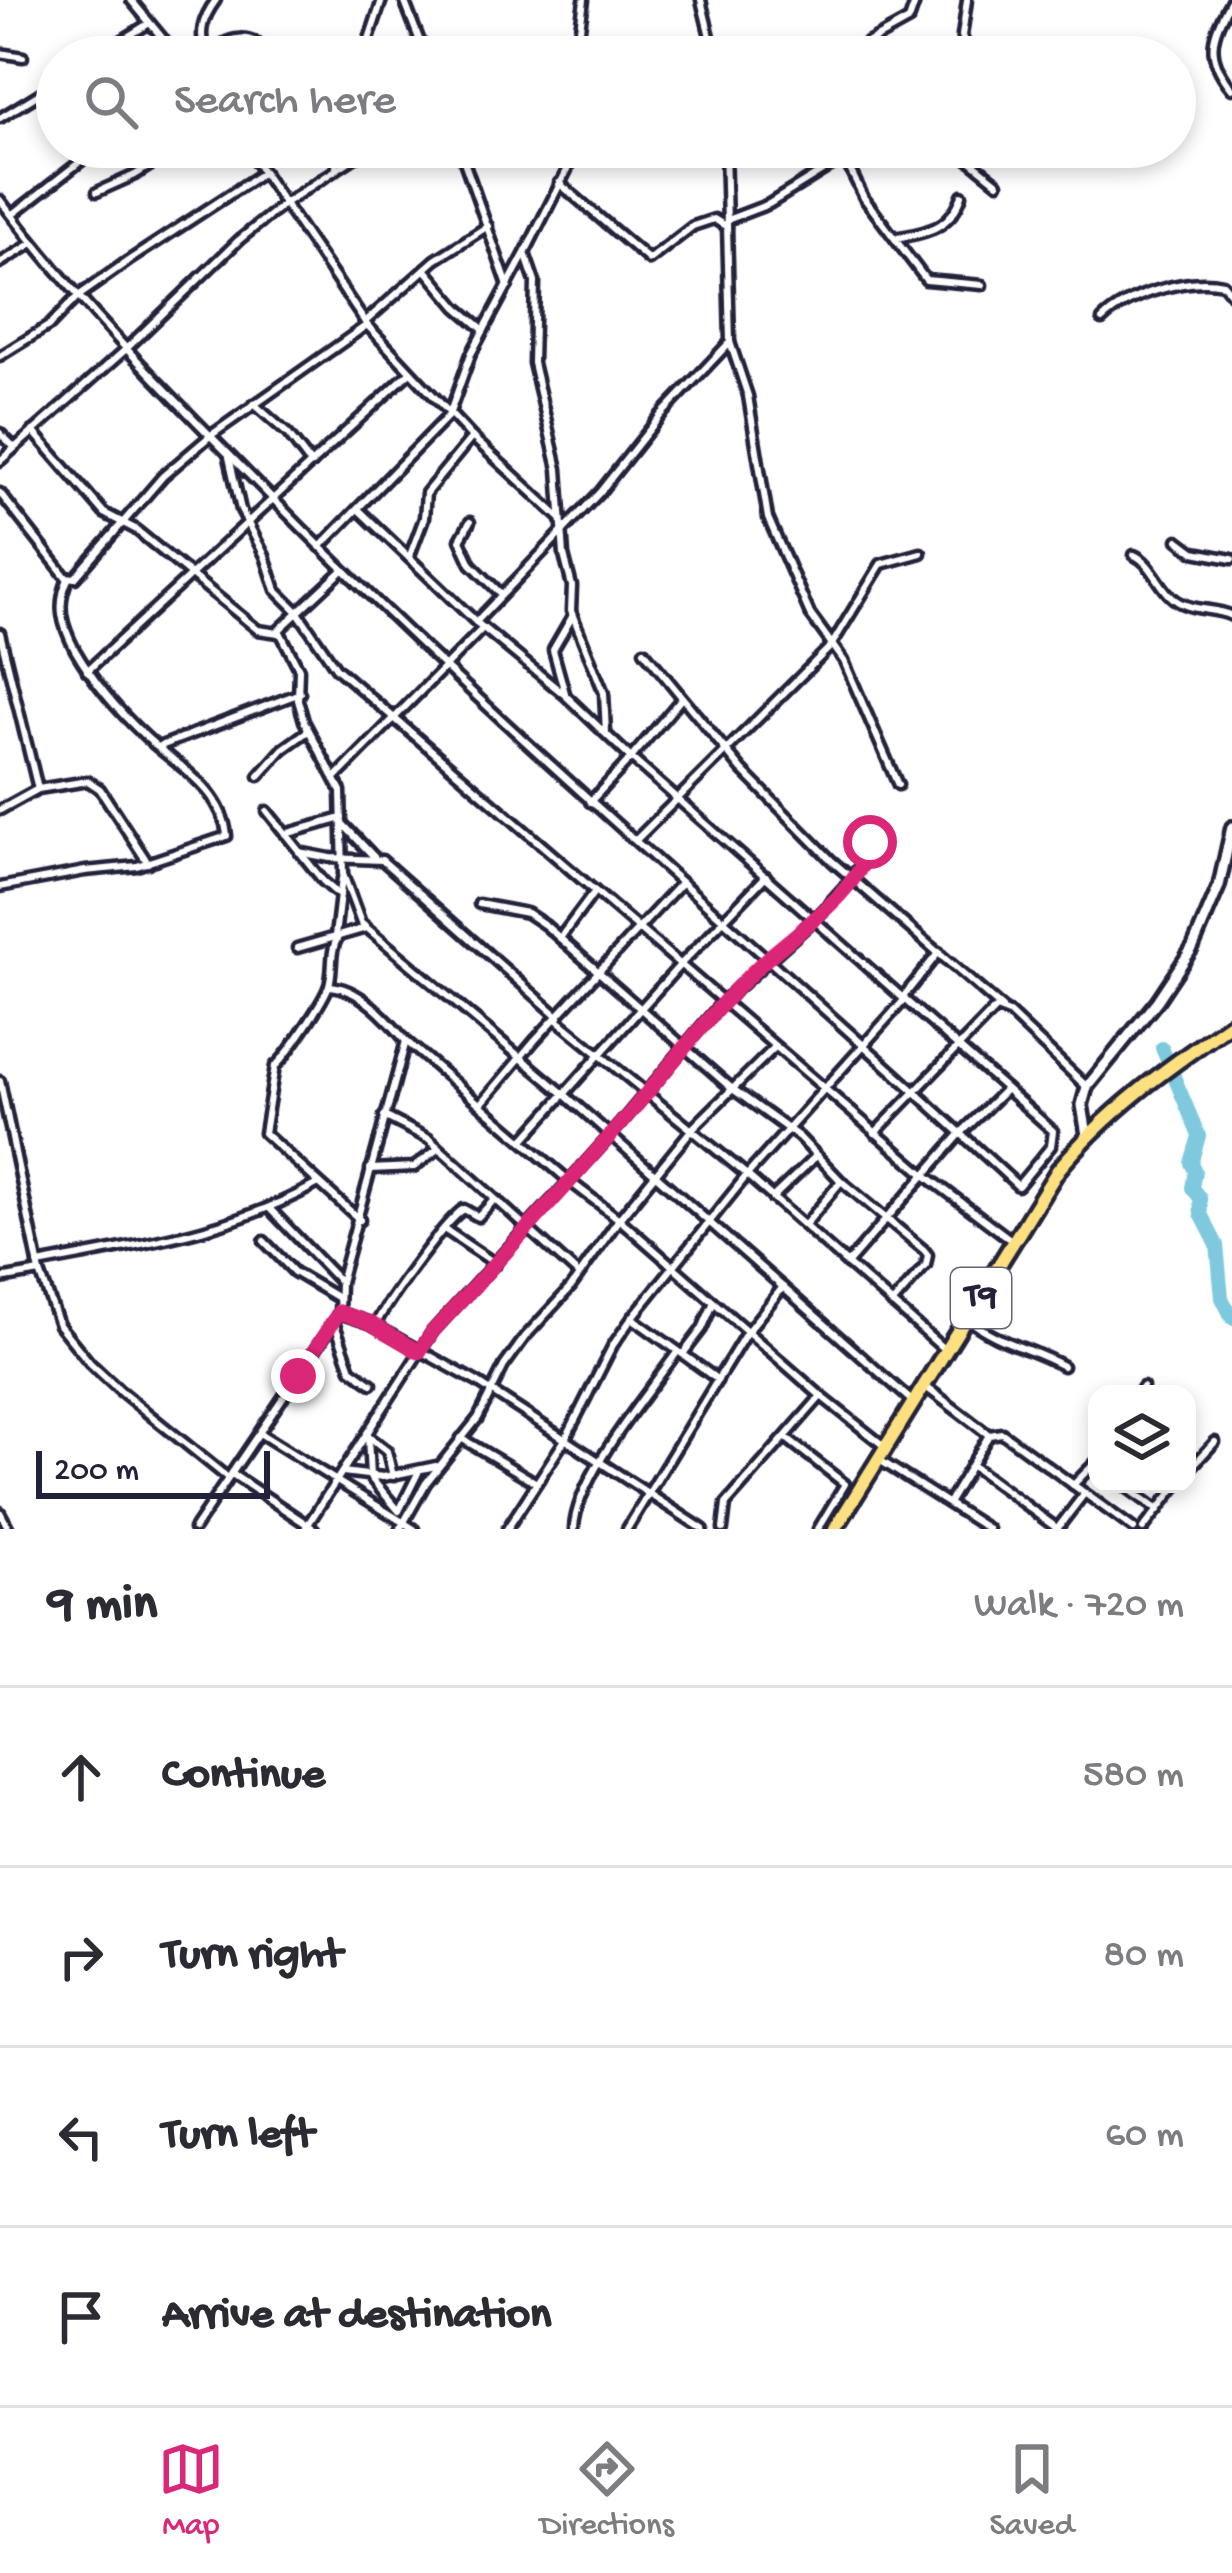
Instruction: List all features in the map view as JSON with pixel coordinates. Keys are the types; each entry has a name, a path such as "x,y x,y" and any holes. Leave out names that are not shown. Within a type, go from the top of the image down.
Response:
{"highway":[{"name":"T9","path":"835,1529 948,1353 1036,1202 1087,1135 1146,1084 1232,1023"}],"main road":[{"path":"1087,1135 1082,1105 1087,1087 1157,1001 1193,947 1219,886 1232,827"}],"street":[{"path":"201,36 203,22 216,0"},
{"path":"370,36 382,0"},
{"path":"404,0 418,36"},
{"path":"577,36 584,0"},
{"path":"701,0 710,36"},
{"path":"880,36 909,20 916,0"},
{"path":"962,36 967,0"},
{"path":"1231,0 1211,52 1232,89"},
{"path":"135,2 160,36"},
{"path":"128,36 149,23"},
{"path":"0,53 23,57"},
{"path":"0,118 36,96"},
{"path":"12,216 73,168"},
{"path":"97,192 147,168"},
{"path":"261,168 366,324 449,415 563,520"},
{"path":"0,461 239,240 336,168"},
{"path":"467,168 508,286"},
{"path":"320,547 449,415 484,330 565,168"},
{"path":"726,168 730,342 748,396 770,527 810,614 844,661 898,784"},
{"path":"559,183 649,260 693,226 714,219 727,223 826,168"},
{"path":"850,168 865,198 926,280 982,285"},
{"path":"979,168 998,183"},
{"path":"0,356 50,325 77,297 264,172"},
{"path":"895,238 938,227 956,212 962,195"},
{"path":"0,200 124,350 320,547 590,802 1018,1186 1051,1147 1053,1131 566,696 480,625 359,510"},
{"path":"68,579 76,578 163,476 210,436 366,324 471,233 488,226"},
{"path":"0,263 33,244"},
{"path":"525,254 535,282 535,376 558,469 572,616 604,693 605,733"},
{"path":"425,269 484,330"},
{"path":"1102,320 1120,305 1197,283 1228,283 1232,295"},
{"path":"336,777 444,667 501,594 564,532 730,342"},
{"path":"88,671 410,373"},
{"path":"254,404 288,434 311,464"},
{"path":"33,431 93,503 258,630 279,633"},
{"path":"0,433 15,448"},
{"path":"409,557 424,518 426,493 472,437"},
{"path":"228,454 246,523 265,556 276,590 297,611 336,668 721,1003 925,1175 1014,1242"},
{"path":"0,493 68,579"},
{"path":"470,522 460,540 466,558 501,594"},
{"path":"1178,540 1194,552 1232,559"},
{"path":"636,840 831,646 881,564 921,553"},
{"path":"1134,555 1145,560 1182,604 1232,616"},
{"path":"344,569 280,626 279,633 299,669 299,706 308,731 336,777 344,802 343,874 329,986 288,1056 275,1066 263,1124 269,1141 360,1220"},
{"path":"0,887 148,863 227,836 217,802 99,688 88,671 62,621 60,600 68,579"},
{"path":"566,696 553,650 572,616"},
{"path":"0,633 38,789"},
{"path":"644,651 723,749 852,878 1087,1087"},
{"path":"158,747 300,693"},
{"path":"590,802 681,699"},
{"path":"259,776 283,749 308,731"},
{"path":"0,809 38,789 82,780 93,783 148,863"},
{"path":"267,811 340,896"},
{"path":"285,834 342,820"},
{"path":"342,820 375,858 397,871 600,1056 746,1175 948,1353"},
{"path":"0,1081 39,1268 59,1325 90,1364 230,1476 309,1528 419,1352 721,1003 815,919 852,878 870,842"},
{"path":"299,852 375,858"},
{"path":"343,874 366,928 565,1095 915,1405"},
{"path":"523,1140 766,876"},
{"path":"481,1104 681,883"},
{"path":"560,938 595,891"},
{"path":"479,904 527,913 560,938 924,1250 929,1260 892,1304"},
{"path":"297,948 366,928"},
{"path":"310,945 323,952 340,986 386,1018 406,1041 619,1219 746,1333 886,1447"},
{"path":"508,1529 566,1438 613,1345 632,1318 746,1175 866,1046 939,952"},
{"path":"329,986 340,986"},
{"path":"875,1132 996,1008 1002,1008"},
{"path":"194,1529 262,1434 339,1312 340,1282 406,1041"},
{"path":"400,1520 478,1418 504,1366 525,1337 580,1275 654,1173 730,1088 775,1047"},
{"path":"847,1264 961,1133 1006,1089"},
{"path":"383,1115 416,1130 580,1275"},
{"path":"370,1168 414,1167 439,1149"},
{"path":"772,1198 816,1156"},
{"path":"804,1226 841,1181"},
{"path":"0,1280 178,1238 270,1209 317,1184"},
{"path":"375,1325 389,1298 459,1210 478,1217 494,1200"},
{"path":"270,1209 340,1282"},
{"path":"444,1229 496,1264"},
{"path":"265,1240 294,1273 338,1298"},
{"path":"627,1529 746,1333 783,1287"},
{"path":"574,1529 577,1507 600,1462 702,1329 713,1304"},
{"path":"339,1312 375,1325 491,1391 703,1529"},
{"path":"632,1318 718,1380"},
{"path":"968,1319 991,1337 1063,1366"},
{"path":"334,1322 351,1369 372,1384"},
{"path":"926,1387 989,1435"},
{"path":"723,1529 726,1504 821,1396"},
{"path":"949,1502 989,1435 997,1432 1139,1529 1171,1494"},
{"path":"262,1434 414,1529"},
{"path":"368,1434 387,1451 393,1476"},
{"path":"368,1434 370,1478 400,1520"},
{"path":"461,1438 536,1482"},
{"path":"785,1438 845,1484 818,1529"},
{"path":"1196,1462 1215,1442"},
{"path":"878,1460 988,1529"},
{"path":"342,1472 370,1478 440,1465"},
{"path":"971,1465 1058,1529 1084,1494"},
{"path":"400,1520 420,1471"},
{"path":"1073,1485 1088,1471"},
{"path":"1134,1493 1158,1510"},
{"path":"0,1512 4,1524"},
{"path":"970,1516 978,1529"}],"waterway":[{"path":"1162,1048 1199,1136 1191,1163 1195,1171 1192,1188 1217,1245 1222,1298 1232,1318"}],"route":[{"path":"298,1376 339,1312 370,1323 419,1352 721,1003 815,919 852,878 870,842"}]}
